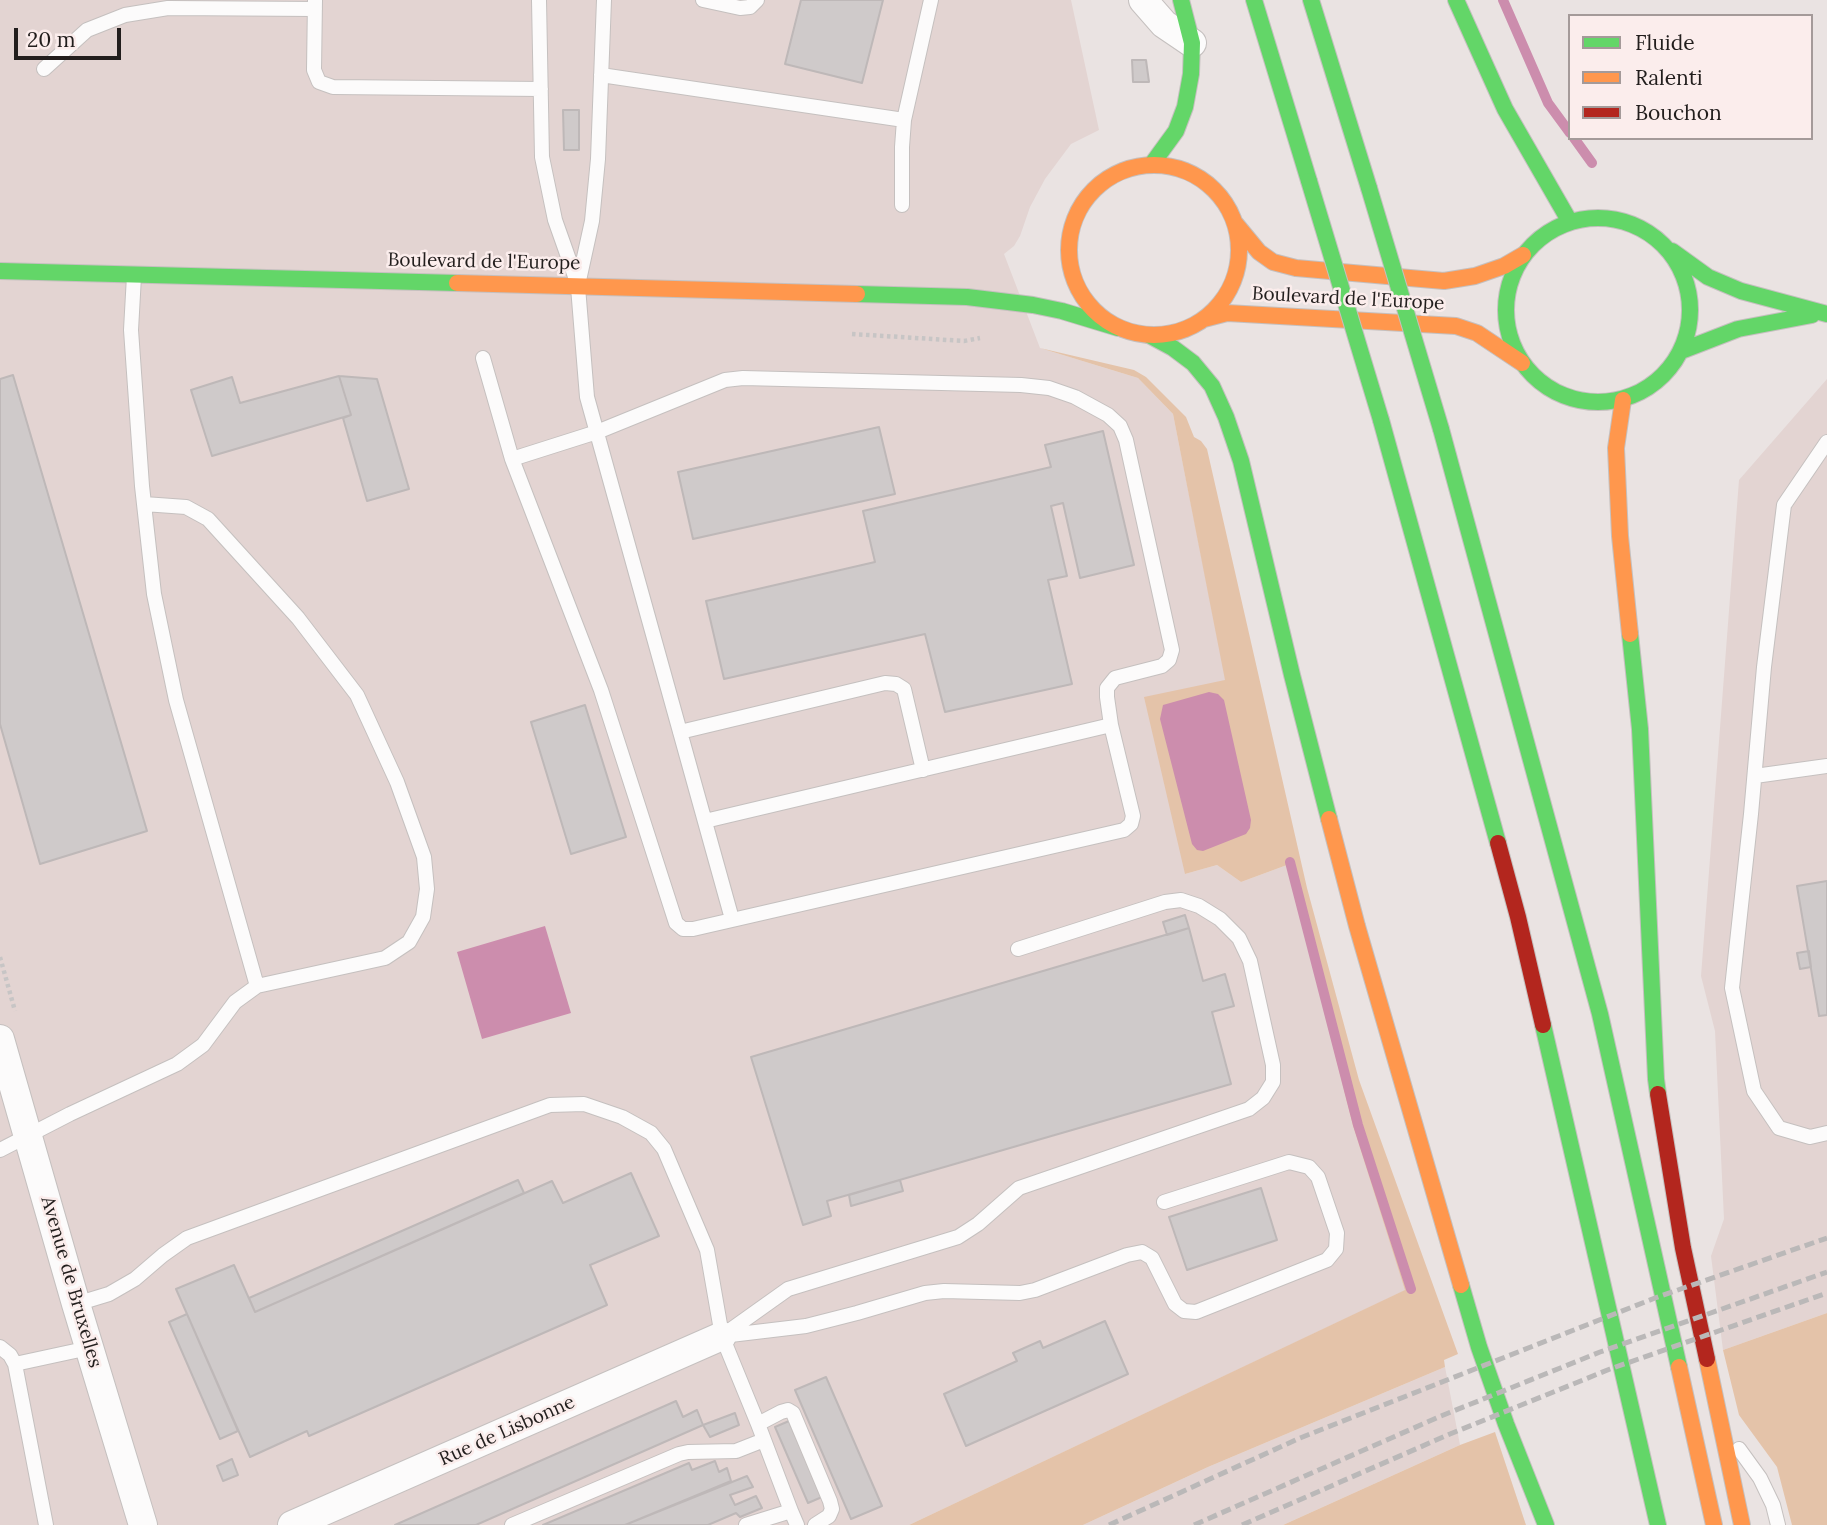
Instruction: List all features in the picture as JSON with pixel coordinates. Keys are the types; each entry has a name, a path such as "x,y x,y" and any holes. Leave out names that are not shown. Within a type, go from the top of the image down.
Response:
{"main road":[{"path":"1152,164 1176,131 1185,107 1191,74 1192,43 1181,0"},
{"path":"1254,0 1381,420 1518,917 1658,1525"},
{"path":"1311,0 1441,429 1600,1014 1714,1525"},
{"path":"1456,0 1505,109 1570,222"},
{"name":"Boulevard de l'Europe","path":"1118,328 1093,310 1075,283 1068,251 1074,218 1092,190 1120,172 1152,164 1179,168 1203,180 1223,199 1235,223 1259,252 1273,262 1296,268 1444,281 1475,276 1504,266 1524,255 1544,235 1570,222 1605,217 1640,226 1708,276 1741,291 1824,313"},
{"name":"Boulevard de l'Europe","path":"1204,319 1222,301 1234,278 1239,251 1235,223"},
{"name":"Boulevard de l'Europe","path":"0,271 967,297 1052,309 1149,335 1180,331 1204,319 1227,313 1456,326 1477,333 1522,363 1542,384 1566,397 1594,403 1623,400 1657,382 1681,352 1691,314 1686,278 1668,248"},
{"name":"Boulevard de l'Europe","path":"1055,268 1068,251"},
{"name":"Boulevard de l'Europe","path":"1522,363 1510,338 1505,310 1510,281 1524,255"},
{"name":"Boulevard de l'Europe","path":"967,297 1022,286"},
{"name":"Boulevard de l'Europe","path":"1681,352 1738,330 1824,313"},
{"path":"1149,335 1193,363 1212,386 1241,461 1292,675 1357,926 1479,1347 1546,1525"},
{"path":"1623,400 1616,448 1620,536 1640,729 1656,1079 1683,1248 1742,1525"}],"street":[{"path":"1143,0 1164,24 1192,43"},
{"name":"Avenue de Bruxelles","path":"0,1039 143,1525"},
{"name":"Rue de Lisbonne","path":"292,1525 722,1336"}],"lane":[{"path":"539,0 542,157 555,220 578,285 587,397 733,919"},
{"path":"578,285 593,208 598,159 604,0"},
{"path":"703,0 740,8 750,7 757,0"},
{"path":"902,205 904,120 931,0"},
{"path":"44,69 87,30 125,15 168,8 315,4 314,70 319,82 333,87 541,89"},
{"path":"601,75 904,120"},
{"path":"134,275 131,330 144,503 154,593 176,700 257,986"},
{"path":"483,358 512,459 601,690 676,923 683,929 693,929 1124,830 1131,824 1133,816 1111,725 1107,688 1115,678 1162,666 1172,650 1126,440 1119,426 1108,415 1075,397 1049,388 1021,385 743,378 725,380 597,432 512,459"},
{"path":"1827,442 1784,505 1764,667 1732,988 1754,1091 1779,1128 1810,1138 1827,1133"},
{"path":"0,1150 177,1064 203,1045 235,1002 257,986 385,958 408,942 423,916 427,889 424,857 397,782 357,695 298,618 208,519 186,508 144,503"},
{"path":"680,732 885,683 895,684 904,689 923,770"},
{"path":"705,821 1111,725"},
{"path":"1755,776 1827,766"},
{"path":"722,1336 788,1289 958,1237 978,1224 1019,1188 1249,1109 1263,1098 1273,1082 1273,1065 1250,961 1239,938 1220,919 1199,906 1181,900 1165,902 1018,948"},
{"path":"76,1304 109,1294 135,1279 187,1238 550,1105 584,1104 622,1117 651,1133 664,1149 707,1250 722,1336 794,1518 746,1525"},
{"path":"722,1336 806,1326 925,1293 1020,1293 1142,1252 1152,1258 1175,1304 1184,1311 1196,1312 1327,1260 1336,1249 1337,1234 1318,1178 1309,1167 1289,1162 1164,1202"},
{"path":"0,1347 10,1355 15,1364 46,1525"},
{"path":"15,1364 89,1348"},
{"path":"758,1424 788,1410 793,1413 832,1509 829,1516 815,1525"},
{"path":"1721,1425 1760,1478 1773,1505 1777,1525"},
{"path":"513,1525 679,1454 736,1451 764,1440"}],"shaded area":[{"path":"0,0 1071,0 1099,130 1071,144 1045,179 1014,246 1004,254 1040,348 1138,378 1173,414 1226,681 1185,874 1217,865 1241,882 1287,865 1353,1126 1406,1290 909,1525 0,1525"},
{"path":"1040,348 1134,370 1146,377 1186,417 1194,437 1207,449 1307,888 1359,1080 1458,1354 1444,1360 1445,1367 1208,1467 1083,1525 909,1525 1405,1290 1353,1126 1287,865 1241,882 1217,865 1185,874 1144,697 1225,680 1173,414 1138,378"},
{"path":"1827,379 1827,1313 1723,1350 1711,1256 1724,1219 1715,1031 1701,976 1739,480"},
{"path":"1209,692 1218,694 1224,700 1251,820 1246,834 1203,851 1197,850 1192,844 1160,719 1163,705"},
{"path":"545,926 571,1013 482,1039 457,952"},
{"path":"1827,1313 1827,1525 1792,1525 1777,1467 1739,1415 1723,1350"},
{"path":"1445,1367 1460,1445 1283,1525 1083,1525 1208,1467"},
{"path":"1495,1432 1526,1525 1283,1525 1460,1445"}],"building":[{"path":"801,0 883,0 862,83 785,64"},
{"path":"1132,60 1146,60 1149,82 1133,82"},
{"path":"563,110 579,110 579,150 564,150"},
{"path":"13,375 147,831 40,864 0,724 0,379"},
{"path":"339,376 377,379 409,489 367,501 343,418 351,415"},
{"path":"339,376 351,415 212,456 191,390 232,377 240,403"},
{"path":"879,427 895,494 693,539 678,472"},
{"path":"1103,431 1134,565 1080,578 1063,503 1051,506 1067,576 1048,580 1072,684 945,712 925,634 724,679 706,601 875,562 863,511 1051,467 1045,445"},
{"path":"585,705 626,837 571,854 531,722"},
{"path":"1827,881 1827,1015 1819,1016 1797,886"},
{"path":"1185,915 1189,928 1167,935 1163,922"},
{"path":"1189,928 1203,981 1225,974 1234,1006 1212,1012 1231,1084 827,1201 831,1216 803,1225 751,1057"},
{"path":"1809,951 1811,967 1800,969 1797,953"},
{"path":"631,1173 659,1236 590,1265 607,1305 309,1436 307,1431 250,1457 176,1289 234,1265 255,1312 552,1181 563,1203"},
{"path":"518,1180 524,1193 255,1312 249,1298"},
{"path":"900,1180 903,1191 851,1206 849,1195"},
{"path":"1261,1188 1277,1240 1187,1270 1169,1217"},
{"path":"187,1314 238,1431 220,1439 169,1322"},
{"path":"1105,1321 1128,1374 966,1446 944,1394 1017,1361 1013,1353 1040,1341 1043,1348"},
{"path":"826,1377 882,1506 851,1519 795,1390"},
{"path":"676,1401 683,1417 697,1410 703,1425 476,1525 395,1525"},
{"path":"735,1413 739,1425 710,1437 703,1425"},
{"path":"789,1421 822,1497 808,1503 775,1427"},
{"path":"232,1459 238,1475 223,1481 217,1466"},
{"path":"715,1461 719,1472 727,1468 731,1481 625,1525 543,1525 689,1463 692,1470"},
{"path":"747,1476 753,1487 730,1495 735,1505 756,1496 762,1508 740,1517 736,1513 708,1525 625,1525"}],"waterway":[{"path":"1503,0 1548,103 1568,130"},
{"path":"1575,140 1592,163"},
{"path":"1290,862 1358,1125 1411,1289"}],"railway":[{"path":"1109,1525 1300,1438 1655,1298 1827,1238"},
{"path":"1194,1525 1441,1416 1600,1352 1827,1272"},
{"path":"1242,1525 1450,1434 1610,1369 1827,1293"}],"traffic: fast":[{"path":"1152,164 1176,131 1185,107 1191,74 1192,43 1181,0"},
{"path":"1254,0 1309,181"},
{"path":"1311,0 1369,188"},
{"path":"1456,0 1505,109 1570,222"},
{"path":"1309,181 1381,420"},
{"path":"1369,188 1441,429"},
{"path":"1598,218 1633,225 1649,233 1663,245 1675,259 1683,275 1690,310 1683,345 1675,361 1663,375 1649,387 1633,395 1598,402 1563,395 1547,387 1533,375 1521,361 1513,345 1506,310 1513,275 1521,259 1533,245 1547,233 1563,225 1598,218"},
{"path":"1672,251 1708,277 1741,291 1827,314"},
{"path":"0,271 457,283"},
{"path":"857,294 967,297 1033,305 1118,328"},
{"path":"1681,351 1738,329 1812,315"},
{"path":"1149,335 1193,363 1212,386 1226,417 1241,461 1329,819"},
{"path":"1381,420 1498,843"},
{"path":"1441,429 1600,1014 1679,1367"},
{"path":"1630,634 1640,729 1658,1094"},
{"path":"1543,1025 1658,1525"},
{"path":"1461,1285 1506,1424 1546,1525"}],"traffic: slow":[{"path":"1154,165 1186,172 1214,190 1232,218 1239,250 1232,282 1214,310 1186,328 1154,335 1122,328 1094,310 1076,282 1069,250 1076,218 1094,190 1122,172 1154,165"},
{"path":"1235,223 1259,252 1273,262 1296,268 1444,281 1475,276 1504,266 1523,255"},
{"path":"457,283 857,294"},
{"path":"1204,319 1227,313 1456,326 1477,333 1522,363"},
{"path":"1623,400 1616,448 1620,536 1630,634"},
{"path":"1329,819 1357,926 1461,1285"},
{"path":"1707,1359 1742,1525"},
{"path":"1679,1367 1714,1525"}],"traffic: jam":[{"path":"1498,843 1543,1025"},
{"path":"1658,1094 1683,1248 1707,1359"}]}
